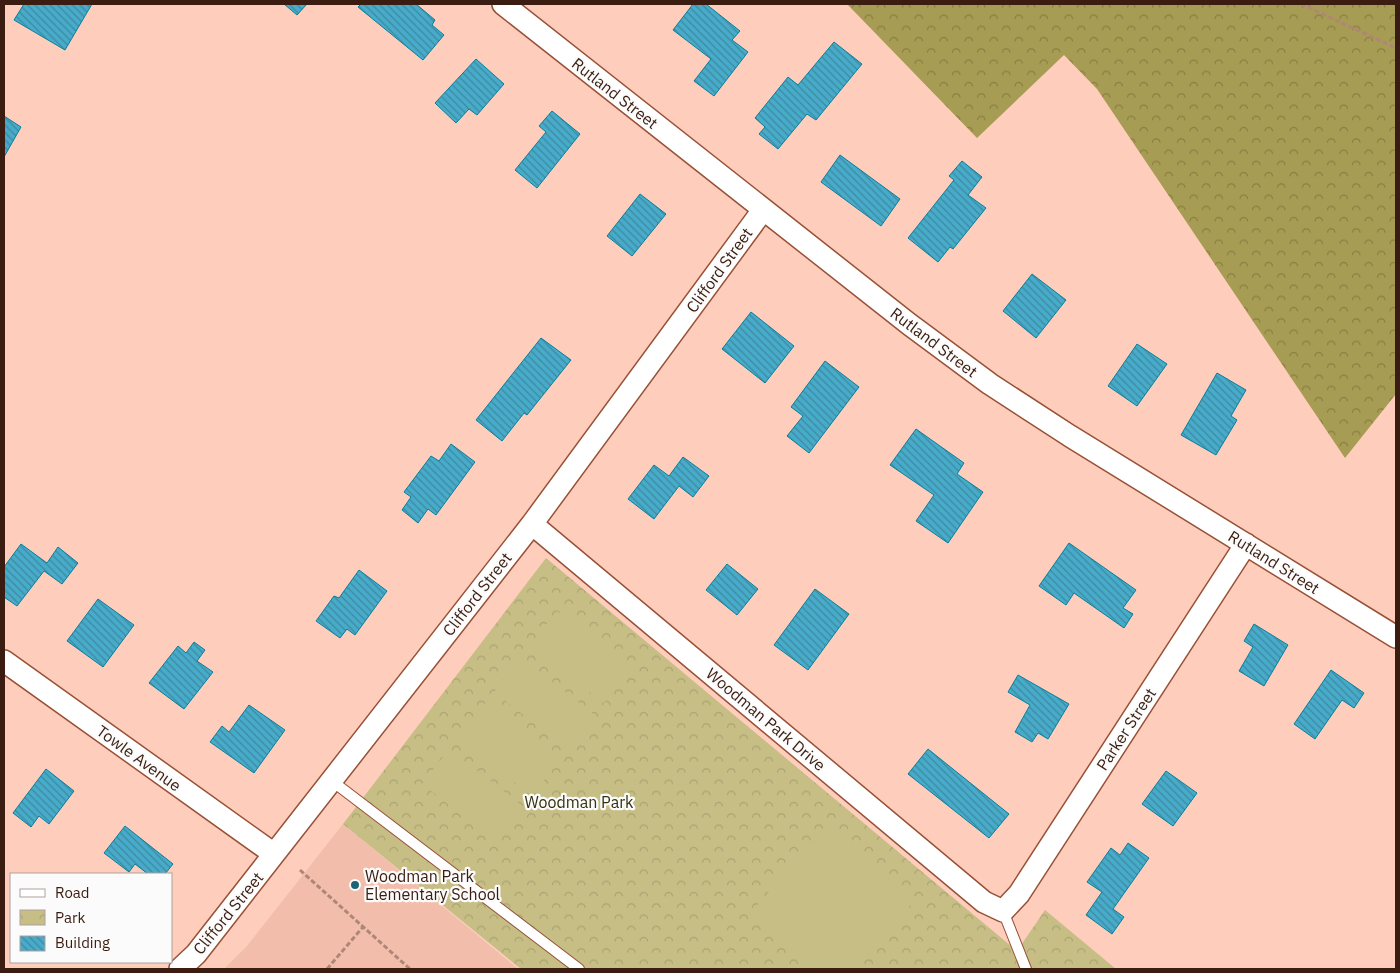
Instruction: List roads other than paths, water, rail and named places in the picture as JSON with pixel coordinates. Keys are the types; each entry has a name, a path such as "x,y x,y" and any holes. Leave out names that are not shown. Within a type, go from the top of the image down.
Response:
{"street":[{"name":"Rutland Street","path":"503,4 908,324 990,384 1070,436 1396,637"},
{"name":"Clifford Street","path":"180,969 196,954 532,524 763,210"},
{"name":"Woodman Park Drive","path":"532,524 984,902 1003,911"},
{"name":"Parker Street","path":"1003,911 1019,894 1246,544"},
{"name":"Towle Avenue","path":"4,661 274,854"}],"lane":[{"path":"332,781 579,969"},
{"path":"1003,911 1026,969"}],"place":[{"name":"Woodman Park Elementary School","path":"355,885"}],"park label":[{"name":"Woodman Park","path":"579,802"}]}
